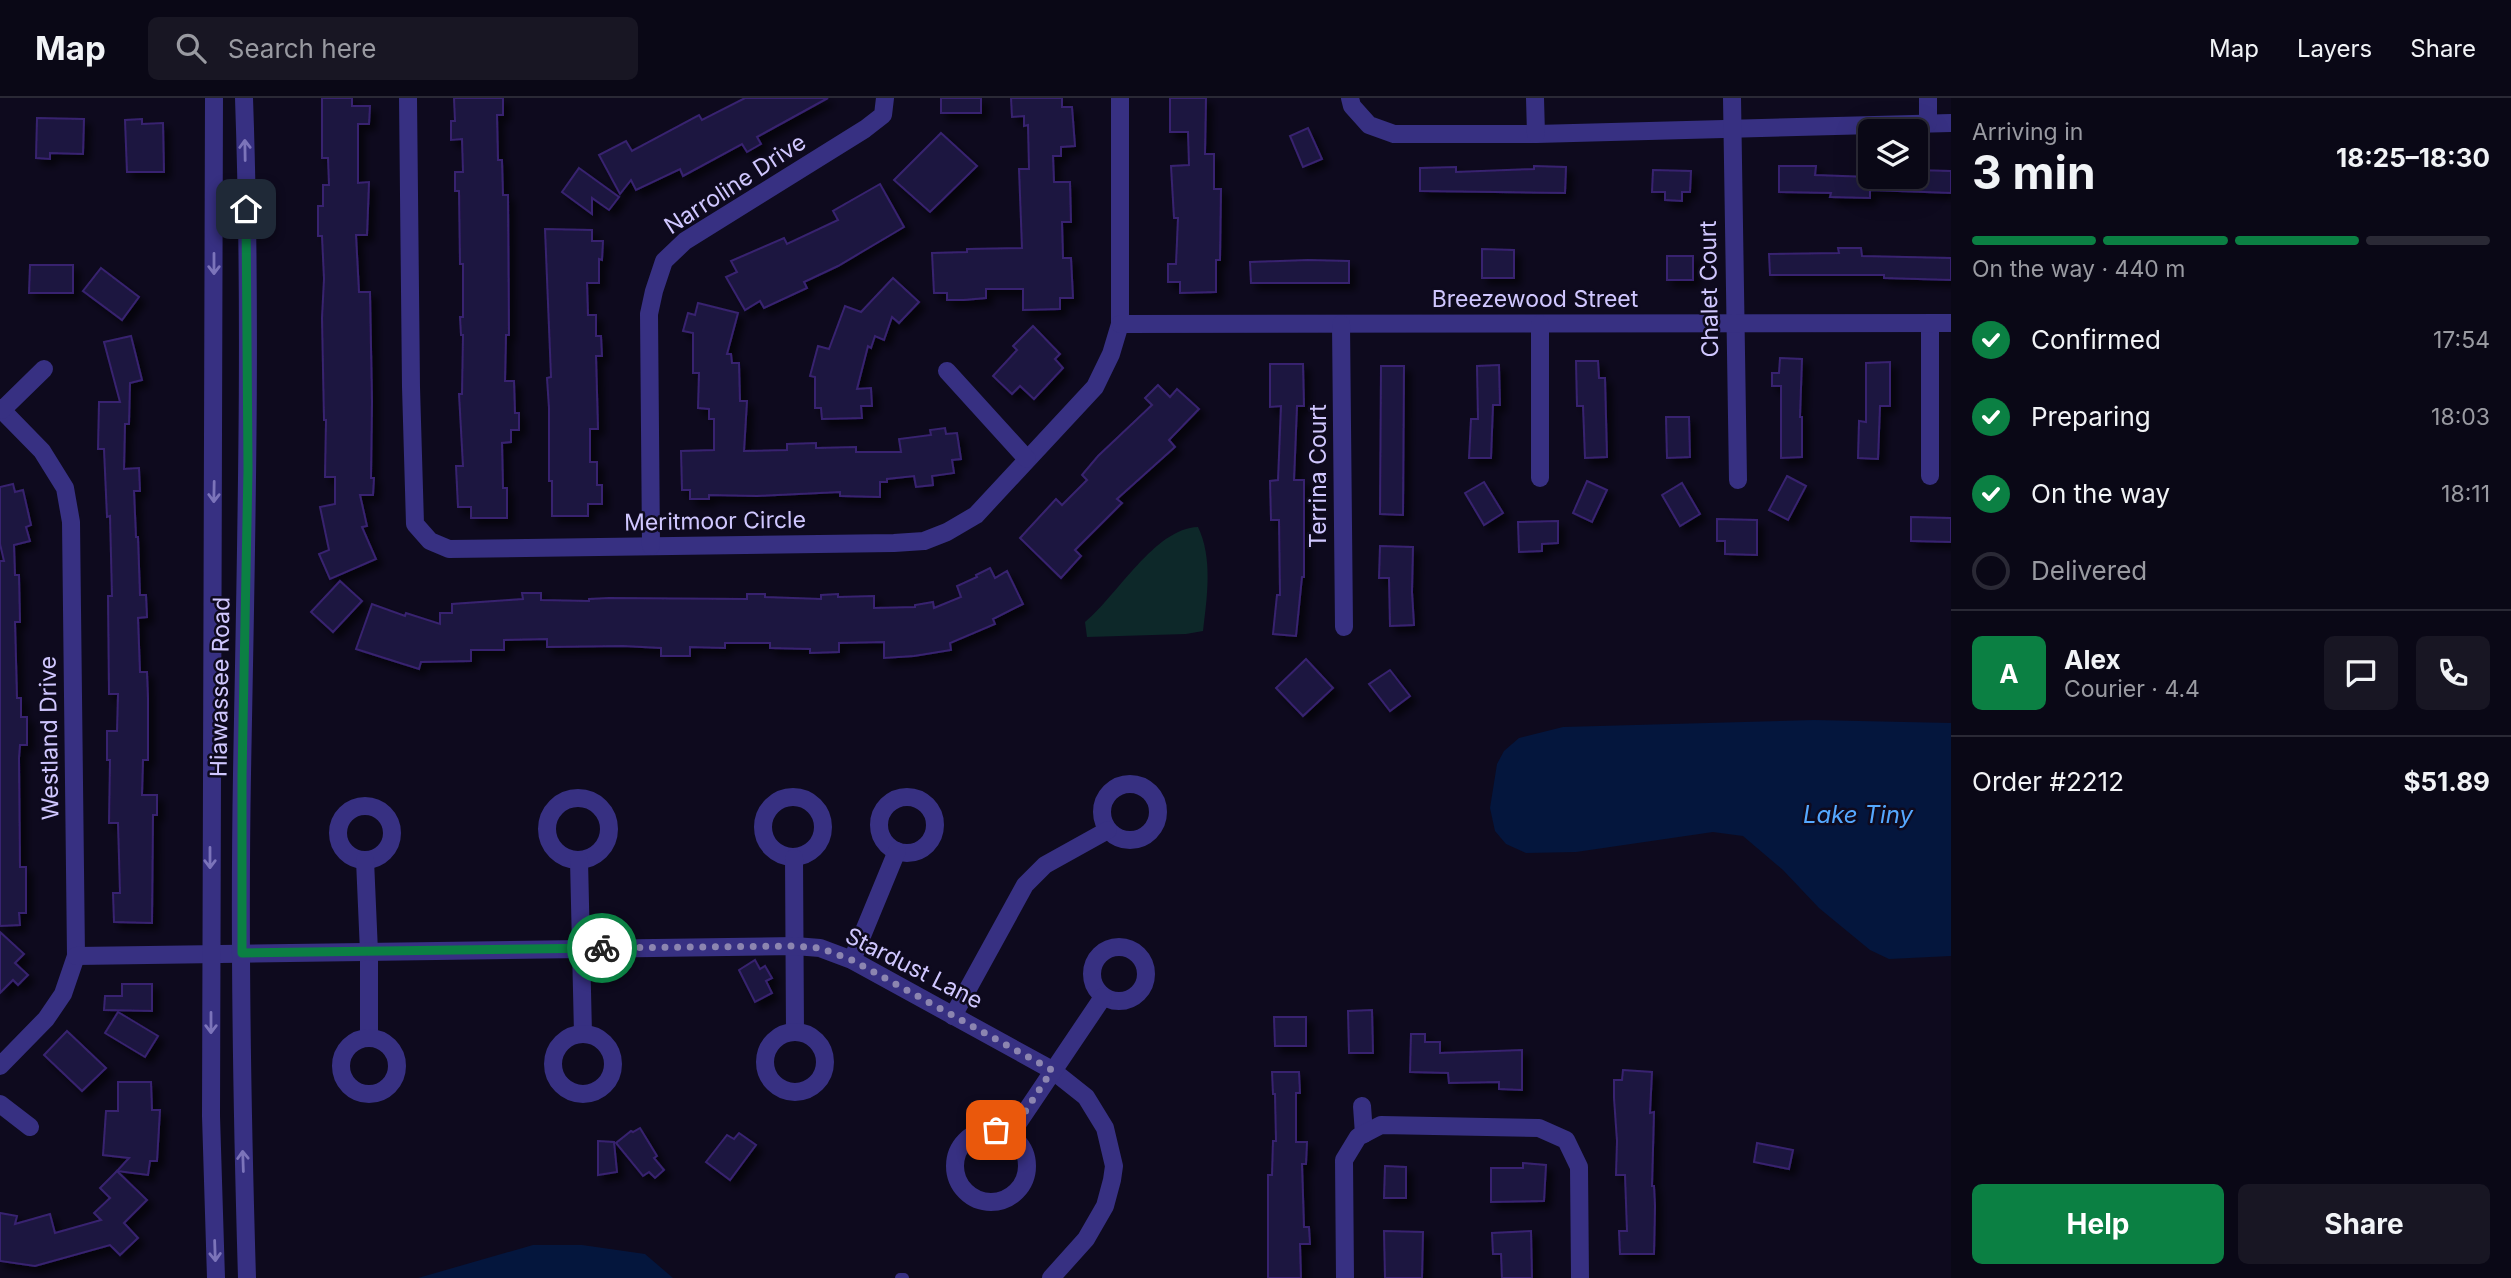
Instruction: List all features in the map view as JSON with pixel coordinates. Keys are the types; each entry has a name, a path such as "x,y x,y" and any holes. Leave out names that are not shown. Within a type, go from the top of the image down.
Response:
{"street":[{"name":"Hiawassee Road","path":"214,98 211,1116 216,1278"},
{"name":"Hiawassee Road","path":"244,98 248,469 242,776 242,1114 247,1278"},
{"name":"Meritmoor Circle","path":"408,98 415,524 430,541 449,549 923,541 947,532 976,515 1095,387 1111,354 1120,324 1120,98"},
{"name":"Narroline Drive","path":"651,546 649,314 664,261 685,241 883,115 885,98"},
{"path":"1350,98 1352,106 1369,125 1394,134 1536,134 1858,125"},
{"path":"1535,98 1536,134"},
{"name":"Chalet Court","path":"1732,98 1738,480"},
{"path":"1928,98 1928,119"},
{"path":"1928,123 1951,123"},
{"path":"1930,323 1930,476"},
{"name":"Breezewood Street","path":"1120,324 1951,323"},
{"name":"Terrina Court","path":"1341,324 1344,627"},
{"path":"1540,324 1540,478"},
{"path":"1,409 44,369"},
{"path":"947,371 1027,459"},
{"name":"Westland Drive","path":"0,1066 46,1019 63,994 76,956 71,522 65,488 48,460 1,409"},
{"path":"953,1016 1025,885 1045,865 1108,830"},
{"path":"852,960 897,851"},
{"path":"794,858 795,1032"},
{"path":"365,860 369,1038"},
{"path":"579,860 583,1034"},
{"name":"Stardust Lane","path":"76,956 579,948 820,948 852,960 1052,1070 1086,1097 1105,1128 1114,1166 1105,1206 1086,1240 1051,1278"},
{"path":"1010,1135 1103,997"},
{"path":"0,1104 30,1127"},
{"path":"1362,1105 1364,1134"},
{"path":"1345,1278 1344,1160 1358,1137 1381,1125 1539,1128 1566,1140 1579,1167 1580,1278"},
{"path":"982,1130 996,1130 1010,1135 1020,1145 1026,1158 1026,1172 1021,1185 1012,1195 999,1201 971,1197 961,1187 955,1174 955,1160 960,1147 970,1136 982,1130"}],"green space":[{"path":"1198,527 1207,565 1203,631 1186,634 1087,637 1085,622 1137,565 1167,539 1182,530"}],"water":[{"name":"Lake Tiny","path":"1814,720 1951,723 1951,956 1889,959 1870,950 1819,908 1783,870 1743,836 1713,832 1576,852 1526,853 1506,844 1495,831 1490,808 1497,764 1504,751 1519,738 1563,727"},
{"path":"533,1245 582,1245 645,1254 673,1278 418,1278"}],"building":[{"path":"322,98 352,98 352,106 370,106 369,124 358,124 358,183 369,182 367,235 356,235 359,292 370,292 371,478 374,478 373,495 360,495 367,526 362,527 376,559 330,579 319,554 329,550 320,507 335,504 335,477 325,477 322,318 324,279 322,236 318,236 318,206 323,206 323,185 329,185 328,158 322,158"},
{"path":"454,98 503,98 503,115 497,115 498,160 502,160 503,195 508,195 509,335 506,335 505,381 514,381 515,413 519,413 519,430 511,430 511,442 502,443 507,518 471,518 471,507 458,507 456,466 463,466 459,394 462,394 463,335 460,317 463,317 463,264 460,264 459,191 455,191 455,172 463,172 462,139 451,140 451,121 455,121"},
{"path":"745,98 828,98 757,137 761,144 747,152 742,144 683,176 680,169 636,190 631,180 620,194 599,155 626,141 632,151 699,115 702,120"},
{"path":"941,98 981,98 981,113 941,113"},
{"path":"1011,98 1062,98 1062,107 1072,107 1075,146 1061,147 1061,156 1053,156 1054,182 1070,182 1071,222 1062,222 1063,258 1071,258 1073,298 1060,298 1060,309 1023,310 1023,289 986,289 986,298 964,300 947,300 947,293 934,293 932,253 1022,248 1019,169 1029,169 1028,125 1024,126 1024,116 1012,117"},
{"path":"1170,98 1206,98 1205,154 1214,154 1214,189 1221,189 1220,260 1216,260 1216,292 1180,293 1180,282 1168,282 1168,264 1176,264 1178,218 1174,218 1171,166 1189,165 1188,132 1170,132"},
{"path":"37,118 84,119 83,154 50,153 50,159 36,158"},
{"path":"142,119 142,124 163,123 164,172 127,172 125,120"},
{"path":"1308,128 1322,159 1303,167 1290,136"},
{"path":"941,133 977,166 930,212 894,180"},
{"path":"1534,166 1566,167 1565,193 1420,191 1420,168 1456,167 1456,172 1534,169"},
{"path":"1779,166 1816,166 1815,175 1858,177 1858,189 1928,189 1928,170 1951,171 1951,193 1870,190 1870,198 1830,197 1831,193 1779,192"},
{"path":"579,168 619,197 609,210 592,198 592,214 562,192"},
{"path":"1653,170 1691,171 1690,192 1682,192 1682,201 1665,200 1665,192 1652,192"},
{"path":"880,184 904,227 838,266 804,282 807,288 764,308 760,301 745,310 726,277 737,272 731,261 784,238 787,244 838,220 833,211"},
{"path":"545,229 592,230 592,241 603,241 602,260 599,259 599,283 587,283 588,315 596,315 596,336 601,336 602,356 596,356 598,429 590,429 590,462 597,462 597,485 602,485 602,504 588,504 588,516 552,516 547,378 551,377"},
{"path":"1838,248 1861,248 1862,256 1951,258 1951,280 1884,278 1884,275 1770,275 1769,254 1839,253"},
{"path":"1482,249 1514,250 1514,278 1482,278"},
{"path":"1667,256 1693,256 1693,280 1667,280"},
{"path":"1349,261 1349,283 1251,283 1250,262"},
{"path":"30,265 73,265 73,293 29,293"},
{"path":"101,268 139,297 122,320 83,291"},
{"path":"893,278 919,302 899,323 892,317 884,340 875,336 871,348 868,346 857,389 871,388 872,406 861,406 862,418 822,419 821,408 815,408 815,377 810,376 818,346 829,349 845,306 861,312"},
{"path":"698,303 738,313 727,354 731,354 732,363 739,363 740,401 747,401 744,451 787,450 787,444 816,443 816,448 856,447 856,452 901,452 899,439 931,435 930,430 945,428 946,434 957,433 961,459 952,460 954,473 932,476 933,485 916,487 914,476 887,479 887,482 880,482 880,497 840,496 840,492 709,495 709,499 690,499 690,490 682,490 681,451 714,450 714,419 709,419 709,409 698,408 699,373 693,373 693,333 683,331 688,313 695,315"},
{"path":"1033,326 1060,354 1055,359 1063,368 1034,399 1020,386 1012,394 993,376 1017,350 1013,346"},
{"path":"131,336 142,380 130,383 129,424 125,424 124,469 139,468 140,491 134,491 136,537 140,595 146,595 147,617 138,618 140,672 147,672 148,698 148,760 143,760 142,795 157,795 157,815 153,815 152,923 114,922 113,893 120,893 118,823 109,823 110,760 107,760 107,731 117,731 118,694 109,694 108,596 112,596 110,516 107,517 104,449 98,449 99,402 120,402 104,342"},
{"path":"1780,358 1802,359 1802,457 1781,458 1781,386 1772,386 1772,373 1779,373"},
{"path":"1576,361 1598,361 1599,378 1605,378 1607,457 1585,458 1583,406 1577,406"},
{"path":"1890,362 1890,406 1880,406 1878,459 1858,458 1859,421 1866,422 1866,363"},
{"path":"1270,364 1303,364 1304,406 1297,406 1294,480 1304,480 1304,577 1296,636 1273,634 1277,595 1280,595 1279,520 1271,520 1270,481 1278,480 1281,406 1270,407"},
{"path":"1499,365 1500,405 1493,405 1491,458 1469,458 1471,419 1478,419 1477,366"},
{"path":"1381,366 1404,366 1403,515 1380,514"},
{"path":"1158,385 1170,397 1177,389 1199,409 1169,440 1175,447 1117,499 1122,503 1075,550 1081,556 1061,578 1020,538 1056,499 1062,505 1087,480 1082,475 1098,456 1152,405 1145,398"},
{"path":"1666,417 1689,417 1690,457 1667,458"},
{"path":"1787,476 1806,486 1788,520 1769,510"},
{"path":"1587,481 1607,490 1592,522 1573,513"},
{"path":"1484,482 1503,513 1484,525 1465,493"},
{"path":"1682,483 1700,514 1680,526 1662,495"},
{"path":"13,484 15,492 23,490 31,525 26,527 30,541 14,545 15,575 19,575 20,622 15,622 17,698 21,698 21,717 27,717 27,745 20,745 19,758 20,867 26,867 26,913 19,913 20,925 0,926 0,561 4,561 0,544 0,487"},
{"path":"1911,517 1951,518 1951,542 1911,541"},
{"path":"1717,519 1757,520 1757,555 1725,554 1725,541 1717,541"},
{"path":"1558,521 1558,543 1542,544 1542,551 1519,552 1518,522"},
{"path":"1380,546 1413,547 1414,625 1390,626 1389,578 1379,578"},
{"path":"990,568 995,578 1007,571 1023,604 993,619 995,624 950,643 951,650 914,656 884,658 884,642 839,643 839,652 810,653 810,649 770,648 770,643 725,643 725,648 690,647 690,656 661,656 661,648 547,647 547,639 504,640 504,650 471,650 471,661 421,662 419,669 356,649 372,604 405,616 406,613 440,624 440,613 452,613 452,604 523,599 522,593 541,593 541,600 589,601 609,598 747,599 747,594 821,599 821,595 838,594 838,597 874,596 874,608 915,607 933,602 934,608 961,597 957,586"},
{"path":"340,581 362,601 333,632 311,612"},
{"path":"1306,659 1333,688 1303,716 1276,688"},
{"path":"1390,670 1410,696 1390,711 1369,684"},
{"path":"0,932 24,954 15,963 28,975 18,985 13,980 0,993"},
{"path":"755,960 760,969 765,966 772,978 766,981 772,993 755,1002 739,970"},
{"path":"122,984 152,984 152,1011 104,1010 105,996 122,996"},
{"path":"1372,1010 1373,1053 1349,1053 1348,1011"},
{"path":"118,1012 158,1036 145,1057 105,1033"},
{"path":"1274,1017 1306,1017 1306,1046 1275,1046"},
{"path":"67,1031 106,1068 82,1091 44,1055"},
{"path":"1411,1034 1425,1034 1425,1042 1440,1042 1440,1053 1522,1050 1522,1090 1499,1089 1499,1082 1449,1083 1448,1073 1410,1072"},
{"path":"1623,1070 1652,1072 1650,1113 1654,1112 1654,1254 1620,1254 1619,1231 1627,1231 1625,1175 1616,1175 1614,1080 1622,1080"},
{"path":"1272,1072 1299,1072 1296,1142 1307,1142 1306,1164 1302,1164 1304,1227 1309,1227 1310,1244 1300,1244 1301,1278 1268,1278 1268,1175 1272,1175 1273,1141 1276,1141"},
{"path":"118,1082 151,1082 152,1110 160,1110 157,1161 150,1161 148,1175 117,1171 129,1158 103,1155 106,1111 118,1111"},
{"path":"640,1128 657,1156 654,1158 664,1170 655,1178 649,1172 643,1176 616,1143 631,1131"},
{"path":"739,1133 756,1145 730,1180 706,1162 727,1135 734,1139"},
{"path":"598,1141 614,1142 617,1172 598,1175"},
{"path":"1757,1143 1793,1150 1789,1169 1754,1162"},
{"path":"1523,1163 1546,1165 1544,1201 1491,1202 1491,1168 1523,1168"},
{"path":"1385,1166 1406,1167 1406,1198 1384,1198"},
{"path":"117,1171 147,1200 124,1223 138,1238 120,1255 110,1245 35,1266 0,1261 0,1213 17,1216 15,1224 50,1214 55,1233 101,1220 94,1213 110,1198 100,1188"},
{"path":"1384,1231 1423,1232 1422,1278 1385,1278"},
{"path":"1531,1231 1532,1278 1502,1278 1501,1254 1493,1254 1492,1233"}],"way so far":[{"path":"602,948 795,946 820,948 852,960 1052,1070 1010,1135 996,1130"}],"route":[{"path":"246,209 248,469 242,776 242,953 602,948"}]}
